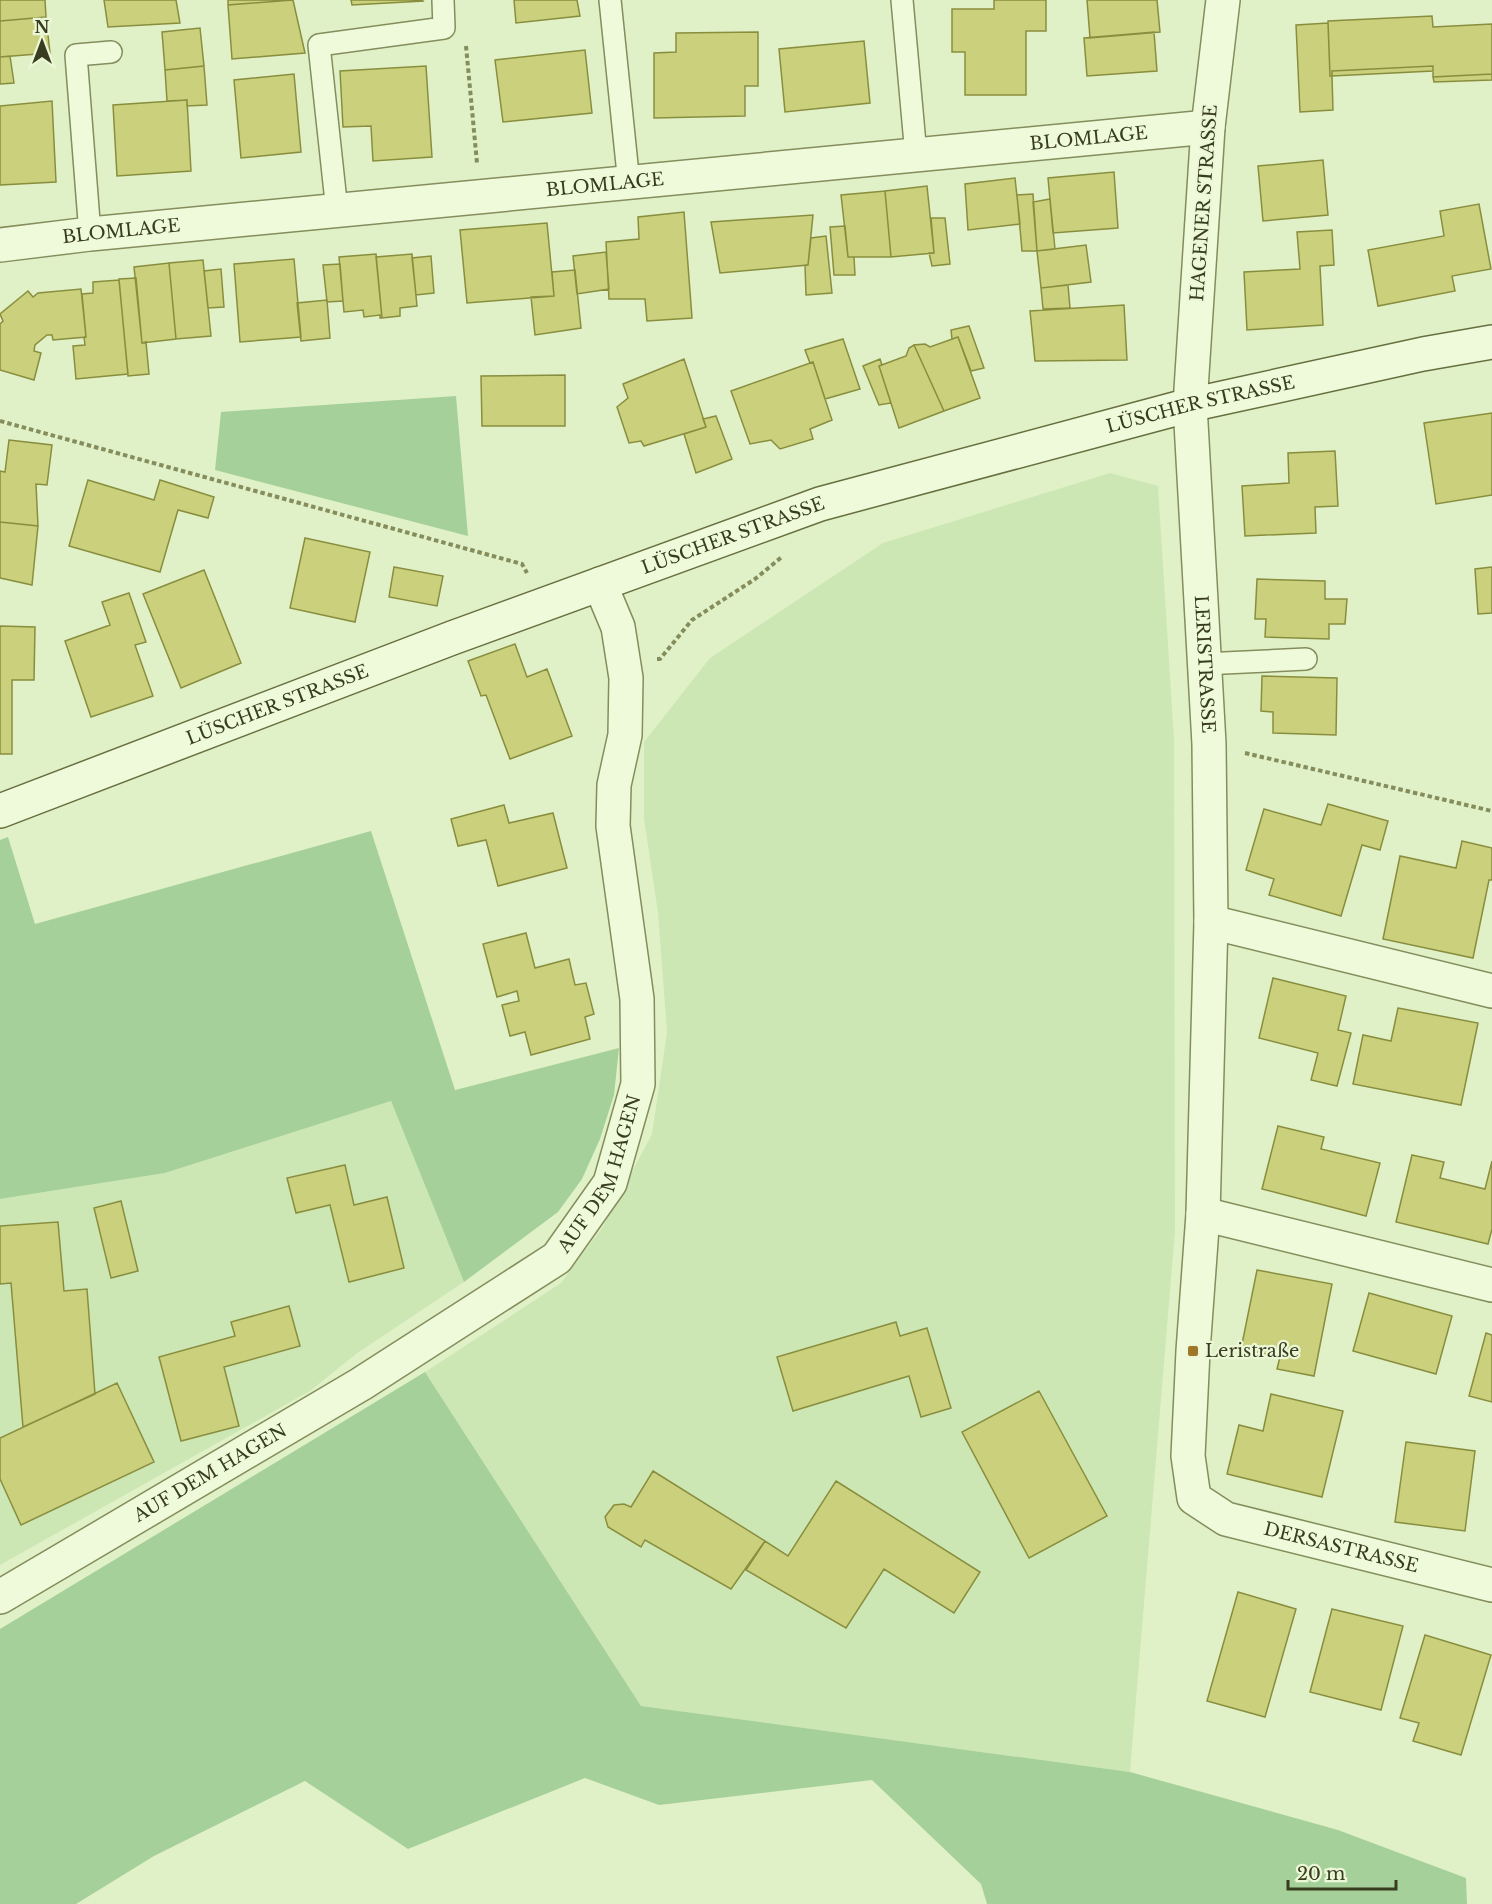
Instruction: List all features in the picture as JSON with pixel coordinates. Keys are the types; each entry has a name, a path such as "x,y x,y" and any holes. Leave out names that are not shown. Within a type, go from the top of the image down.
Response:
{"street":[{"name":"HAGENER STRASSE","path":"1190,405 1208,127 1223,0"},
{"name":"BLOMLAGE","path":"0,245 90,234 1208,127"},
{"name":"LÜSCHER STRASSE","path":"0,812 452,638 813,507 1190,405 1423,354 1492,342"},
{"name":"LERISTRASSE","path":"1190,405 1209,744 1211,922 1203,1215 1188,1456 1194,1498"},
{"name":"AUF DEM HAGEN","path":"0,1597 361,1384 557,1258 610,1183 639,1084 637,999 613,826 614,785 625,735 626,678 618,627 600,584"},
{"path":"1211,922 1492,991"},
{"path":"1203,1215 1492,1286"},
{"name":"DERSASTRASSE","path":"1194,1498 1226,1519 1492,1585"}],"lane":[{"path":"337,211 319,45 444,28 443,0"},
{"path":"610,0 629,184"},
{"path":"902,0 916,155"},
{"path":"90,234 76,55 111,52"},
{"path":"1203,664 1306,658"}],"path":[{"path":"465,36 481,198"},
{"path":"0,422 522,564 545,604"},
{"path":"624,663 660,658 692,620 755,579 801,542 813,507"},
{"path":"1209,744 1492,811"}],"green space":[{"path":"456,396 468,536 215,470 221,412"},
{"path":"1110,473 1158,486 1174,739 1175,1231 1130,1772 641,1706 425,1372 561,1283 602,1228 652,1134 667,1032 658,913 644,819 644,742 710,658 883,543"},
{"path":"371,831 455,1090 619,1048 614,1095 600,1139 582,1179 558,1212 464,1282 391,1101 165,1173 0,1199 0,840 8,837 35,924"},
{"path":"391,1101 464,1282 356,1354 310,1391 0,1565 0,1199 165,1173"},
{"path":"425,1372 641,1706 1130,1772 1338,1830 1466,1878 1467,1904 987,1904 981,1884 872,1780 659,1805 585,1778 408,1849 305,1781 154,1856 76,1904 0,1904 0,1629"}],"building":[{"path":"0,0 45,0 46,17 0,21"},
{"path":"104,0 176,0 180,23 108,27"},
{"path":"228,0 293,0 228,5"},
{"path":"293,0 305,53 232,59 228,5"},
{"path":"351,0 422,0 423,1 352,5"},
{"path":"514,0 577,0 580,16 516,23"},
{"path":"994,0 1046,0 1046,31 1026,31 1026,95 965,95 965,52 952,52 952,9 994,9"},
{"path":"1087,0 1157,0 1160,32 1090,38"},
{"path":"1432,16 1433,27 1492,24 1492,74 1433,77 1433,66 1332,71 1332,76 1330,76 1328,21"},
{"path":"46,17 50,53 0,57 0,21"},
{"path":"1328,23 1333,110 1300,112 1296,25"},
{"path":"200,28 204,66 165,70 162,32"},
{"path":"758,32 758,86 745,86 745,116 654,118 654,53 676,52 676,33"},
{"path":"1154,32 1157,71 1087,76 1084,38"},
{"path":"864,41 870,103 785,112 779,49"},
{"path":"585,50 592,113 503,122 495,60"},
{"path":"10,56 14,83 0,84 0,57"},
{"path":"204,66 207,105 187,106 187,100 167,101 165,70"},
{"path":"426,66 432,157 373,161 371,126 343,127 340,71"},
{"path":"1433,66 1433,71 1332,76 1332,71"},
{"path":"294,74 301,152 241,158 234,80"},
{"path":"1492,74 1492,80 1434,82 1433,77"},
{"path":"187,100 191,171 117,176 113,105"},
{"path":"52,101 56,182 0,185 0,106"},
{"path":"1323,160 1328,215 1263,221 1258,166"},
{"path":"1114,172 1118,228 1053,233 1048,178"},
{"path":"1015,178 1020,224 968,230 965,184"},
{"path":"927,186 934,253 891,257 885,191"},
{"path":"885,191 891,257 848,257 841,195"},
{"path":"1033,194 1037,251 1022,251 1017,195"},
{"path":"1050,199 1055,249 1037,251 1033,202"},
{"path":"1479,204 1491,269 1452,276 1455,291 1378,306 1368,250 1444,236 1440,211"},
{"path":"684,212 692,318 647,321 645,299 609,299 606,242 639,239 638,217"},
{"path":"813,215 808,265 720,273 711,222"},
{"path":"931,218 945,218 950,264 932,266 929,253 934,253"},
{"path":"547,223 554,296 467,303 460,230"},
{"path":"845,226 848,257 854,257 855,275 834,275 830,227"},
{"path":"1332,230 1334,265 1320,266 1323,325 1247,330 1244,272 1300,269 1297,232"},
{"path":"826,236 832,293 806,295 805,265 808,265 811,238"},
{"path":"1086,245 1091,282 1041,288 1037,251"},
{"path":"606,252 609,289 577,294 573,256"},
{"path":"376,254 382,318 380,315 364,317 363,310 344,312 339,257"},
{"path":"412,254 417,306 400,308 400,316 382,318 376,257"},
{"path":"431,256 434,293 416,295 412,258"},
{"path":"294,259 301,337 240,342 234,264"},
{"path":"203,260 211,336 176,339 169,263"},
{"path":"169,263 176,339 142,343 134,267"},
{"path":"340,264 343,301 327,302 323,265"},
{"path":"221,269 224,307 208,308 204,271"},
{"path":"575,270 581,328 535,335 531,297 554,296 552,272"},
{"path":"136,278 142,343 146,342 149,374 128,376 119,279"},
{"path":"119,280 128,374 76,379 73,346 85,345 84,337 86,337 82,294 93,293 93,282"},
{"path":"1068,285 1070,308 1043,309 1041,288"},
{"path":"81,289 86,337 53,340 52,335 47,335 35,345 34,351 41,353 34,380 0,370 0,324 3,321 0,314 28,291 33,297 38,293"},
{"path":"327,300 330,338 301,341 297,303"},
{"path":"1124,305 1127,360 1035,361 1030,311"},
{"path":"969,326 984,368 971,371 958,337 952,339 951,330"},
{"path":"958,337 980,398 944,411 914,345 925,344 930,347"},
{"path":"843,339 860,389 825,399 813,362 810,363 805,350"},
{"path":"914,345 944,411 899,428 879,366 906,356 909,348"},
{"path":"684,359 706,427 644,446 641,441 629,443 617,407 628,398 623,384"},
{"path":"880,359 882,365 879,366 891,403 879,405 863,366"},
{"path":"813,362 832,420 810,429 813,439 780,449 771,440 750,444 731,391"},
{"path":"565,375 565,426 482,426 481,376"},
{"path":"1492,413 1492,495 1436,504 1424,423"},
{"path":"716,416 732,459 696,473 684,434 706,427 703,419"},
{"path":"9,440 52,445 47,485 36,484 38,526 0,522 0,471 5,472"},
{"path":"1335,451 1338,506 1315,507 1316,533 1245,536 1242,486 1289,483 1288,453"},
{"path":"88,480 154,500 160,480 214,497 208,518 178,510 160,572 69,546"},
{"path":"0,522 38,526 32,585 0,578"},
{"path":"305,538 370,552 355,622 290,608"},
{"path":"394,567 443,576 437,606 389,597"},
{"path":"1492,567 1492,613 1478,614 1475,569"},
{"path":"204,570 241,663 181,688 143,594"},
{"path":"1257,579 1325,581 1325,599 1347,599 1345,624 1329,624 1329,639 1265,637 1266,619 1255,619"},
{"path":"129,593 146,642 135,645 153,696 91,717 65,641 110,625 102,602"},
{"path":"0,626 35,627 34,680 12,680 12,754 0,754"},
{"path":"515,644 527,677 547,669 572,736 510,759 486,695 481,696 468,661"},
{"path":"1262,676 1337,678 1336,735 1273,733 1273,712 1261,711"},
{"path":"1328,804 1388,821 1380,850 1362,845 1341,916 1269,895 1274,879 1246,870 1264,809 1321,825"},
{"path":"504,805 509,823 553,813 567,868 498,886 486,840 458,846 451,819"},
{"path":"1462,841 1492,848 1492,880 1489,880 1473,958 1383,939 1400,856 1456,868"},
{"path":"526,933 535,968 569,959 575,985 586,983 594,1014 585,1017 590,1039 531,1055 525,1032 510,1036 502,1005 519,1001 517,991 497,997 483,944"},
{"path":"1273,978 1346,996 1338,1030 1351,1033 1337,1086 1311,1080 1318,1053 1259,1038"},
{"path":"1398,1008 1478,1023 1461,1105 1353,1084 1363,1035 1391,1041"},
{"path":"1278,1126 1324,1137 1321,1149 1380,1163 1366,1216 1262,1189"},
{"path":"1412,1155 1444,1162 1440,1178 1485,1189 1492,1161 1492,1229 1488,1244 1396,1222"},
{"path":"345,1165 354,1205 387,1197 404,1268 349,1282 330,1205 296,1213 287,1178"},
{"path":"121,1201 138,1271 111,1278 94,1208"},
{"path":"58,1222 64,1291 87,1289 95,1394 23,1427 11,1283 0,1284 0,1226"},
{"path":"1257,1270 1332,1284 1314,1376 1277,1369 1280,1357 1241,1349"},
{"path":"1369,1293 1452,1316 1436,1374 1353,1351"},
{"path":"289,1306 300,1346 224,1367 239,1426 181,1441 159,1357 235,1336 231,1322"},
{"path":"896,1322 900,1336 927,1328 951,1408 921,1417 909,1376 793,1411 777,1357"},
{"path":"1486,1333 1492,1335 1492,1402 1469,1396"},
{"path":"117,1383 154,1462 21,1525 0,1479 0,1438"},
{"path":"1039,1391 1107,1516 1029,1558 962,1432"},
{"path":"1271,1394 1343,1411 1322,1497 1227,1474 1239,1425 1263,1431"},
{"path":"1406,1442 1475,1451 1465,1531 1395,1522"},
{"path":"653,1471 765,1541 731,1589 645,1540 641,1547 608,1527 605,1517 614,1505 624,1504 631,1507"},
{"path":"836,1481 980,1572 954,1613 884,1569 846,1628 746,1570 765,1541 788,1556"},
{"path":"1238,1592 1296,1609 1265,1717 1207,1701"},
{"path":"1332,1609 1403,1626 1381,1710 1310,1692"},
{"path":"1425,1635 1491,1655 1461,1755 1413,1741 1419,1723 1400,1718"}],"place":[{"name":"Leristraße","path":"1193,1351"}]}
